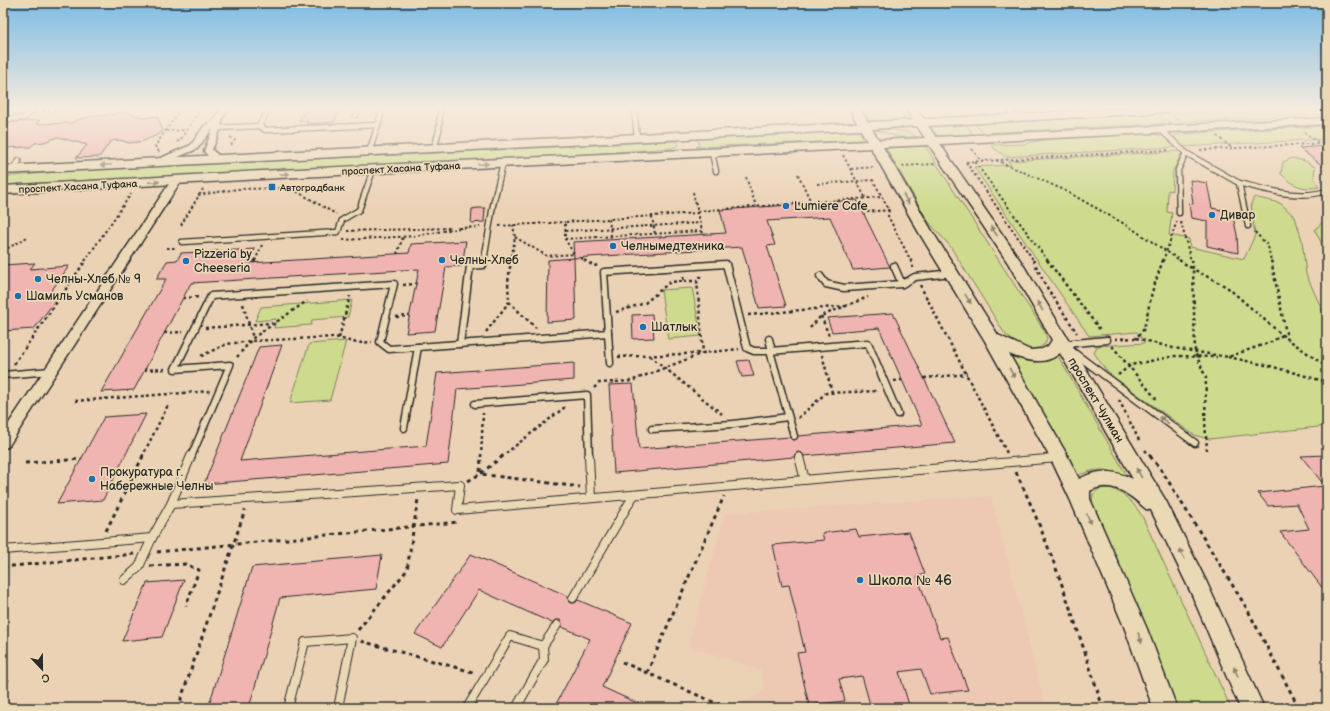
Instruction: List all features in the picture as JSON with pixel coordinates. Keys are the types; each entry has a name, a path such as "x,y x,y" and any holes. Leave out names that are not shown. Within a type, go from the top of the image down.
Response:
{"main road":[{"name":"проспект Хасана Туфана","path":"11,167 223,155 368,152 552,142"},
{"path":"650,156 685,147 687,142"},
{"path":"874,142 925,231 992,339 1060,458 1080,499 1136,629 1165,708"},
{"name":"проспект Хасана Туфана","path":"3,190 930,142"},
{"name":"проспект Чулман","path":"933,142 1015,264 1109,420 1159,507 1200,590 1252,708"},
{"path":"992,339 1014,350 1030,355 1042,355 1054,350 1061,342"},
{"path":"1080,499 1081,487 1090,481 1105,478 1124,483 1137,490 1159,507"}],"street":[{"path":"158,158 185,152 197,142"},
{"path":"209,142 208,151 212,155 223,155"},
{"path":"3,443 176,181"}],"lane":[{"path":"368,152 372,142"},
{"path":"434,149 436,142"},
{"path":"1174,142 1186,153 1239,183 1274,192 1317,195 1327,191"},
{"path":"712,153 716,171"},
{"path":"1179,213 1178,170 1186,153"},
{"path":"460,344 470,266 483,265 493,204 503,163"},
{"path":"182,242 338,232 342,220 359,210 373,170"},
{"path":"1239,183 1248,226"},
{"path":"610,363 604,272 726,264 747,348 754,351 771,351 868,343 898,414"},
{"path":"894,266 902,284"},
{"path":"820,276 826,284 834,287 902,284 915,277 952,273"},
{"path":"124,580 139,567 152,538 171,504 230,366 175,369 210,297 394,284 380,342 389,349 608,333"},
{"path":"769,339 794,436"},
{"path":"1061,342 1107,340"},
{"path":"1061,342 1110,382 1195,443"},
{"path":"404,428 418,347"},
{"path":"5,375 51,371"},
{"path":"475,404 587,395 591,498"},
{"path":"652,429 733,424 788,417"},
{"path":"799,457 806,480"},
{"path":"171,504 460,485 457,510 1060,458"},
{"path":"573,598 634,495"},
{"path":"3,550 152,538"},
{"path":"516,708 544,659 542,646 557,625"},
{"path":"467,708 510,636 542,646"},
{"path":"288,708 305,642 352,638 338,708"}],"path":[{"path":"158,142 155,146 160,152 158,158"},
{"path":"223,155 233,142"},
{"path":"970,147 981,161"},
{"path":"841,151 866,198"},
{"path":"1009,159 966,162 1036,264 1046,286 1083,342"},
{"path":"996,160 1064,190 1128,226 1193,268 1227,287 1282,335 1327,367"},
{"path":"975,161 991,185 1107,340 1128,367 1159,402"},
{"path":"896,166 937,164"},
{"path":"851,169 873,167"},
{"path":"798,174 811,202"},
{"path":"746,177 756,206"},
{"path":"817,184 873,180 889,210 888,216 910,258"},
{"path":"198,195 238,189 291,188 337,214"},
{"path":"181,225 203,189"},
{"path":"5,375 133,192"},
{"path":"693,192 703,234"},
{"path":"517,225 652,216 756,206 882,197"},
{"path":"867,212 889,210"},
{"path":"1136,338 1144,329 1152,292 1179,213"},
{"path":"1179,213 1193,268 1195,352 1206,378 1205,422 1207,450"},
{"path":"652,216 655,234"},
{"path":"609,219 611,236"},
{"path":"515,237 548,256 574,254 565,239 564,222"},
{"path":"565,231 700,223"},
{"path":"478,343 509,302 508,282 515,237 513,225"},
{"path":"1248,226 1259,235 1268,246 1286,333 1272,342 1228,357 1176,356 1130,365 1110,382 1142,447 1162,471 1246,606 1299,708"},
{"path":"338,232 451,228"},
{"path":"409,236 460,228"},
{"path":"565,239 702,230"},
{"path":"3,252 29,236"},
{"path":"398,254 403,237"},
{"path":"254,263 263,243"},
{"path":"167,248 173,248"},
{"path":"581,258 594,266 603,265 604,272"},
{"path":"703,353 697,281 710,265"},
{"path":"681,267 684,282"},
{"path":"915,277 967,374 1033,505 1075,621 1103,708"},
{"path":"608,315 645,304 670,282 697,281"},
{"path":"339,338 353,287"},
{"path":"230,366 252,339 273,322 323,289"},
{"path":"241,294 252,339"},
{"path":"810,328 822,316 874,295"},
{"path":"183,298 210,297"},
{"path":"509,302 545,337"},
{"path":"739,315 846,306"},
{"path":"822,316 833,346"},
{"path":"164,333 273,322"},
{"path":"144,370 175,368 227,344 252,339 335,337 357,343 380,342"},
{"path":"1107,340 1136,338 1173,348 1270,366 1327,382"},
{"path":"819,347 832,392"},
{"path":"627,357 703,353 728,350"},
{"path":"587,395 599,383 631,381 703,353"},
{"path":"650,355 717,410"},
{"path":"924,378 967,374"},
{"path":"75,401 219,390"},
{"path":"790,425 826,393 888,391"},
{"path":"460,485 480,474 579,396"},
{"path":"101,542 169,403"},
{"path":"480,474 484,403"},
{"path":"25,463 82,459"},
{"path":"480,474 590,489"},
{"path":"647,673 729,487"},
{"path":"420,488 406,570 352,638 486,676"},
{"path":"178,708 249,500"},
{"path":"3,567 465,521"},
{"path":"139,567 185,564 199,570 186,606"},
{"path":"622,662 725,708"},
{"path":"3,690 9,677"}],"shaded area":[{"name":"Школа № 46","path":"991,496 1046,708 739,708 740,705 764,690 761,671 688,646 725,513"}],"green space":[{"path":"650,142 678,142 679,145 672,148 556,156 3,185 3,177 66,171"},
{"path":"699,142 812,142 696,147 699,145"},
{"path":"1032,142 1171,142 1176,147 1005,157 991,145 1024,144"},
{"path":"1178,142 1269,142 1182,147"},
{"path":"925,146 1045,332 1047,339 1045,344 1039,348 1030,349 1019,346 1005,334 950,246 928,221 886,148"},
{"path":"1182,152 1173,171 1172,191 1168,190 1167,212 1172,213 1169,235 1189,239 1190,247 1244,259 1255,235 1251,204 1254,197 1280,203 1295,217 1302,240 1306,274 1327,321 1327,426 1209,439 1194,435 1108,373 1094,353 1097,346 1145,343 1137,332 1089,336 974,167 1011,165 1008,161"},
{"path":"1292,158 1305,161 1315,167 1314,178 1319,187 1307,188 1298,186 1290,182 1281,174 1283,162"},
{"path":"1327,217 1327,255 1315,230"},
{"path":"692,288 701,336 668,339 661,290"},
{"path":"352,300 348,317 312,320 311,325 274,328 276,319 255,321 261,307"},
{"path":"346,341 330,400 290,403 309,344"},
{"path":"1011,356 1023,360 1041,362 1058,356 1127,476 1114,472 1096,470 1077,476 1059,440"},
{"path":"1110,488 1128,499 1142,516 1231,708 1175,708 1092,504 1093,494 1099,489"}],"building":[{"path":"3,142 42,142 35,143 30,147 3,148"},
{"path":"77,142 110,142 99,157 76,158 87,145"},
{"path":"1327,146 1327,169 1299,148"},
{"path":"1190,180 1207,183 1212,208 1232,212 1237,235 1238,253 1207,246 1207,221 1191,218 1189,203 1193,204"},
{"path":"857,200 890,267 853,270 830,217 767,221 775,245 767,246 786,306 759,308 742,247 574,258 573,242 726,233 720,210"},
{"path":"485,208 484,222 471,223 472,209"},
{"path":"466,241 462,266 446,267 435,331 406,333 419,269 191,283 134,390 101,392 166,279 156,279 167,261 177,260 181,253 255,249 248,263 409,253 411,244"},
{"path":"574,258 576,320 547,322 548,260"},
{"path":"35,263 30,269 69,266 49,294 61,293 34,329 3,331 3,265"},
{"path":"893,313 955,443 804,456 802,453 798,452 794,457 614,473 609,385 633,384 639,449 790,437 791,439 795,440 798,436 922,425 879,328 832,332 827,318"},
{"name":"Шатлык","path":"652,314 654,338 633,339 632,315"},
{"path":"282,345 240,461 426,446 437,373 574,363 574,380 457,389 448,464 204,484 259,347"},
{"path":"749,360 754,376 742,377 737,361"},
{"name":"Прокуратура г. Набережные Челны","path":"146,414 103,500 57,504 104,417"},
{"path":"1327,455 1327,594 1280,532 1309,529 1297,504 1268,506 1258,493 1325,486 1301,456"},
{"path":"856,529 859,537 909,532 925,574 917,576 940,638 948,637 968,690 930,694 921,669 899,672 910,708 871,708 862,676 839,679 845,701 809,705 797,653 805,652 789,585 782,586 773,545 824,540 822,533"},
{"path":"471,554 568,596 568,600 571,603 575,603 578,600 632,623 602,687 648,708 554,708 590,639 562,627 560,620 555,620 552,623 479,590 442,647 415,634"},
{"path":"382,555 376,589 280,598 249,708 208,708 252,567"},
{"path":"184,580 162,637 122,641 147,583"}],"place":[{"name":"Автоградбанк","path":"272,187"},
{"name":"Lumiere Cafe","path":"786,206"},
{"name":"Дивар","path":"1212,215"},
{"name":"Челнымедтехника","path":"613,246"},
{"name":"Челны-Хлеб","path":"442,260"},
{"name":"Pizzeria by Cheeseria","path":"186,261"},
{"name":"Челны-Хлеб № 9","path":"38,279"},
{"name":"Шамиль Усманов","path":"18,296"},
{"name":"Шатлык","path":"643,327"},
{"name":"Прокуратура г. Набережные Челны","path":"92,479"},
{"name":"Школа № 46","path":"860,580"}]}
